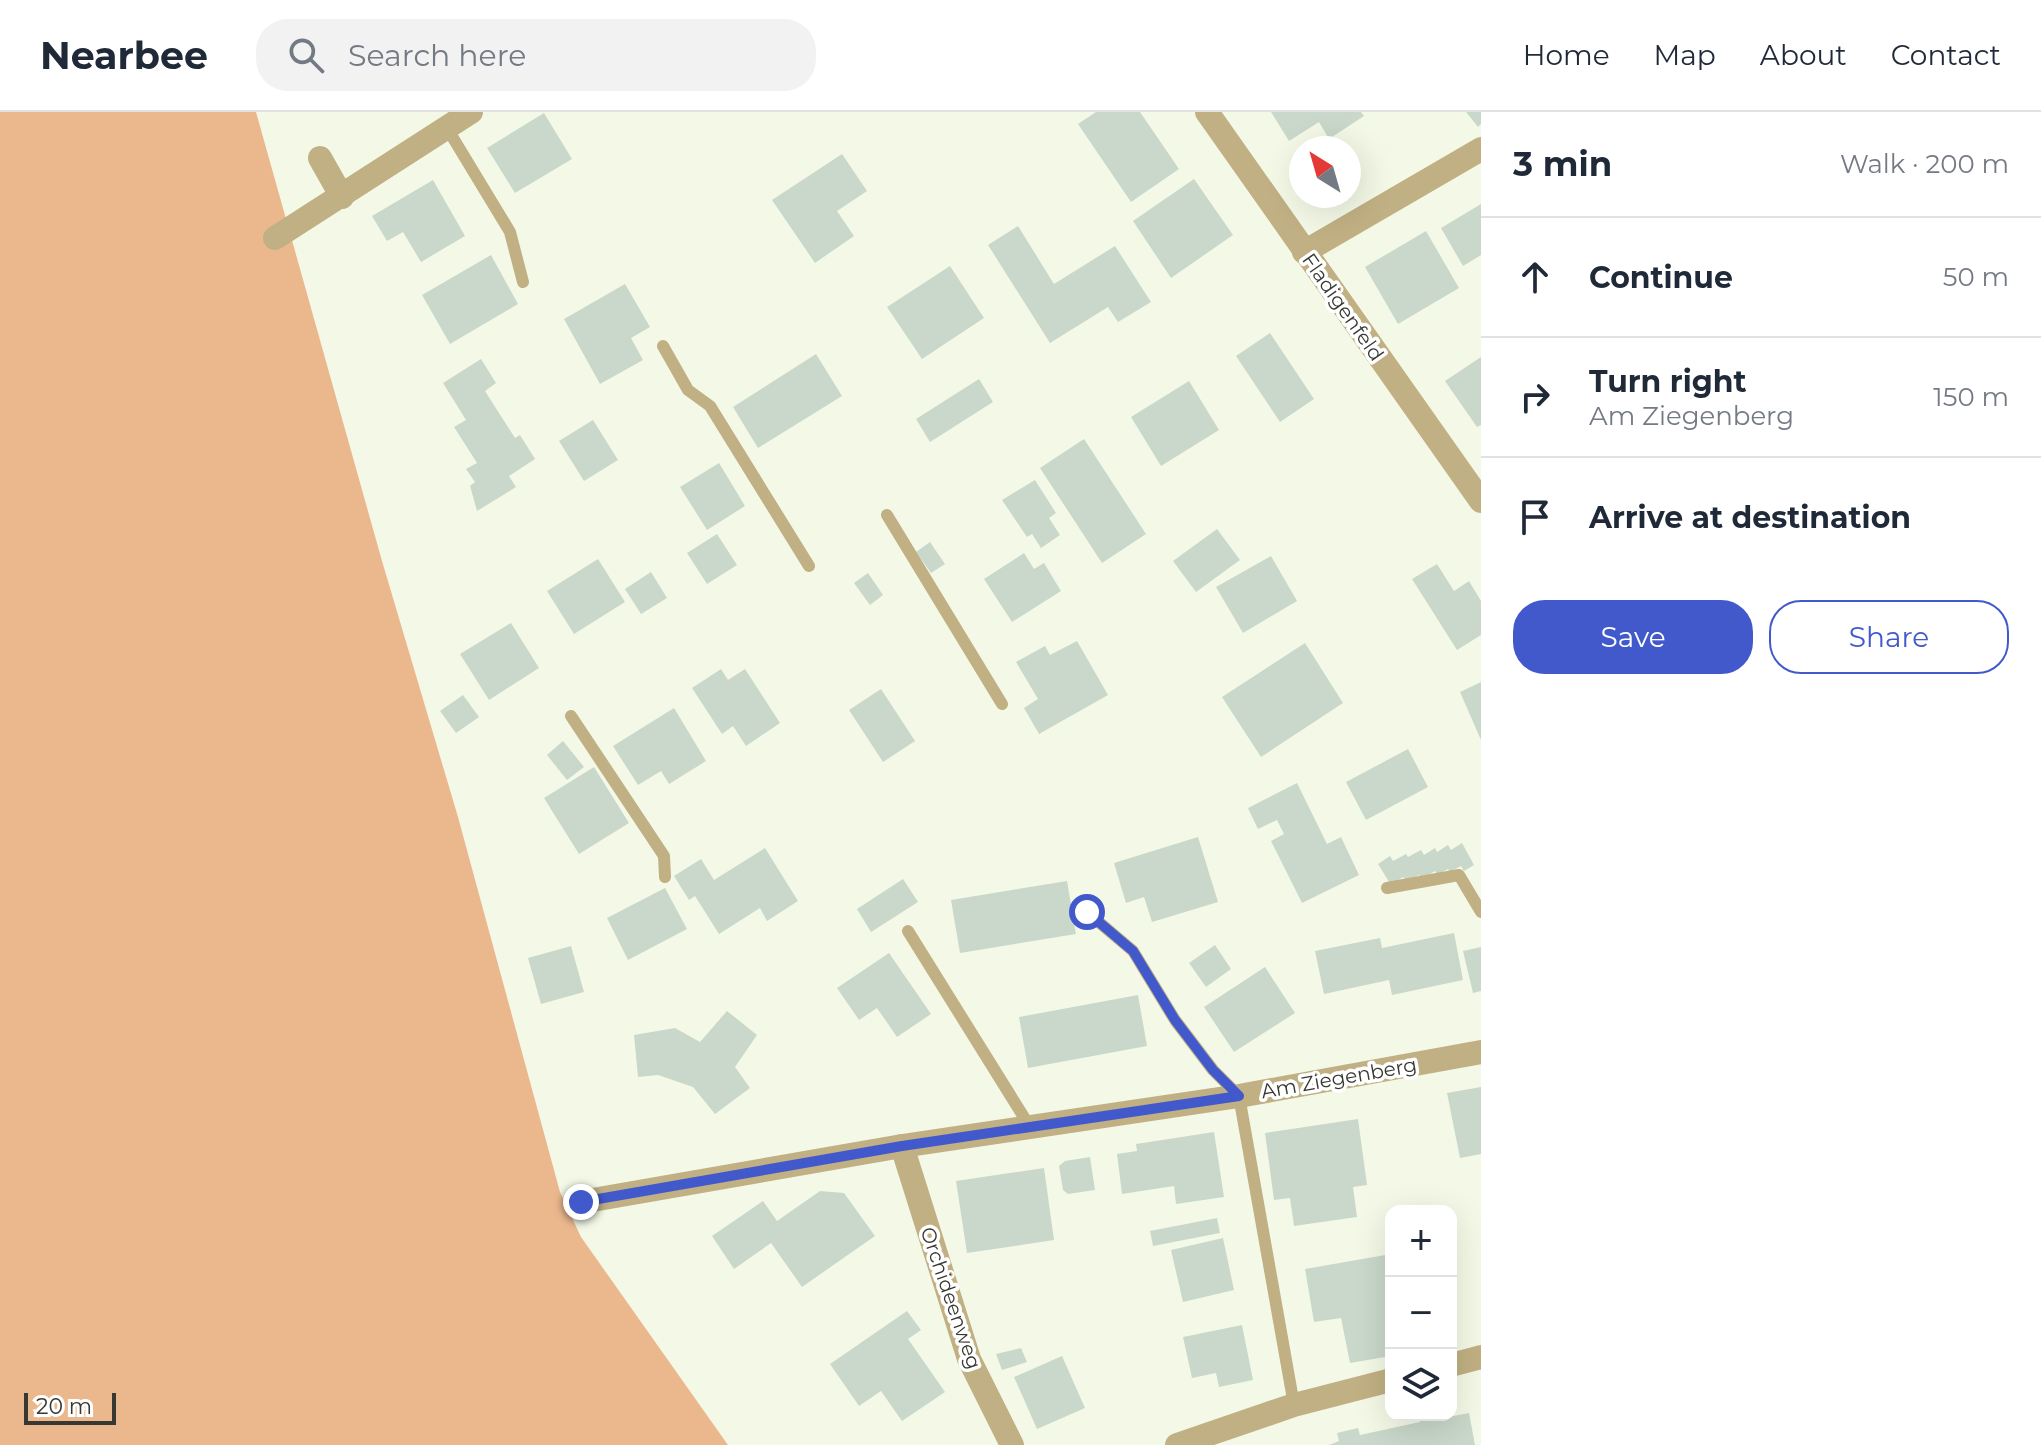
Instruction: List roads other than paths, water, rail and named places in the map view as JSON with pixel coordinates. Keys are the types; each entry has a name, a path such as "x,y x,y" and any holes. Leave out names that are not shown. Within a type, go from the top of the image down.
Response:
{"street":[{"path":"275,238 471,112"},
{"name":"Fladigenfeld","path":"1207,112 1481,501"},
{"path":"1304,252 1481,149"},
{"path":"320,158 342,197"},
{"name":"Am Ziegenberg","path":"581,1202 902,1146 1239,1096 1481,1052"},
{"name":"Orchideenweg","path":"902,1146 969,1359 1012,1445"},
{"path":"1457,1363 1481,1357"},
{"path":"1177,1445 1294,1405 1385,1382"}],"lane":[{"path":"447,128 510,232 523,282"},
{"path":"663,346 688,390 710,406 809,566"},
{"path":"887,515 1002,704"},
{"path":"571,716 664,856 665,877"},
{"path":"1387,888 1459,875 1481,912"},
{"path":"1087,912 1133,951 1175,1020 1213,1070 1239,1096 1294,1405"},
{"path":"908,931 1030,1127"}]}
